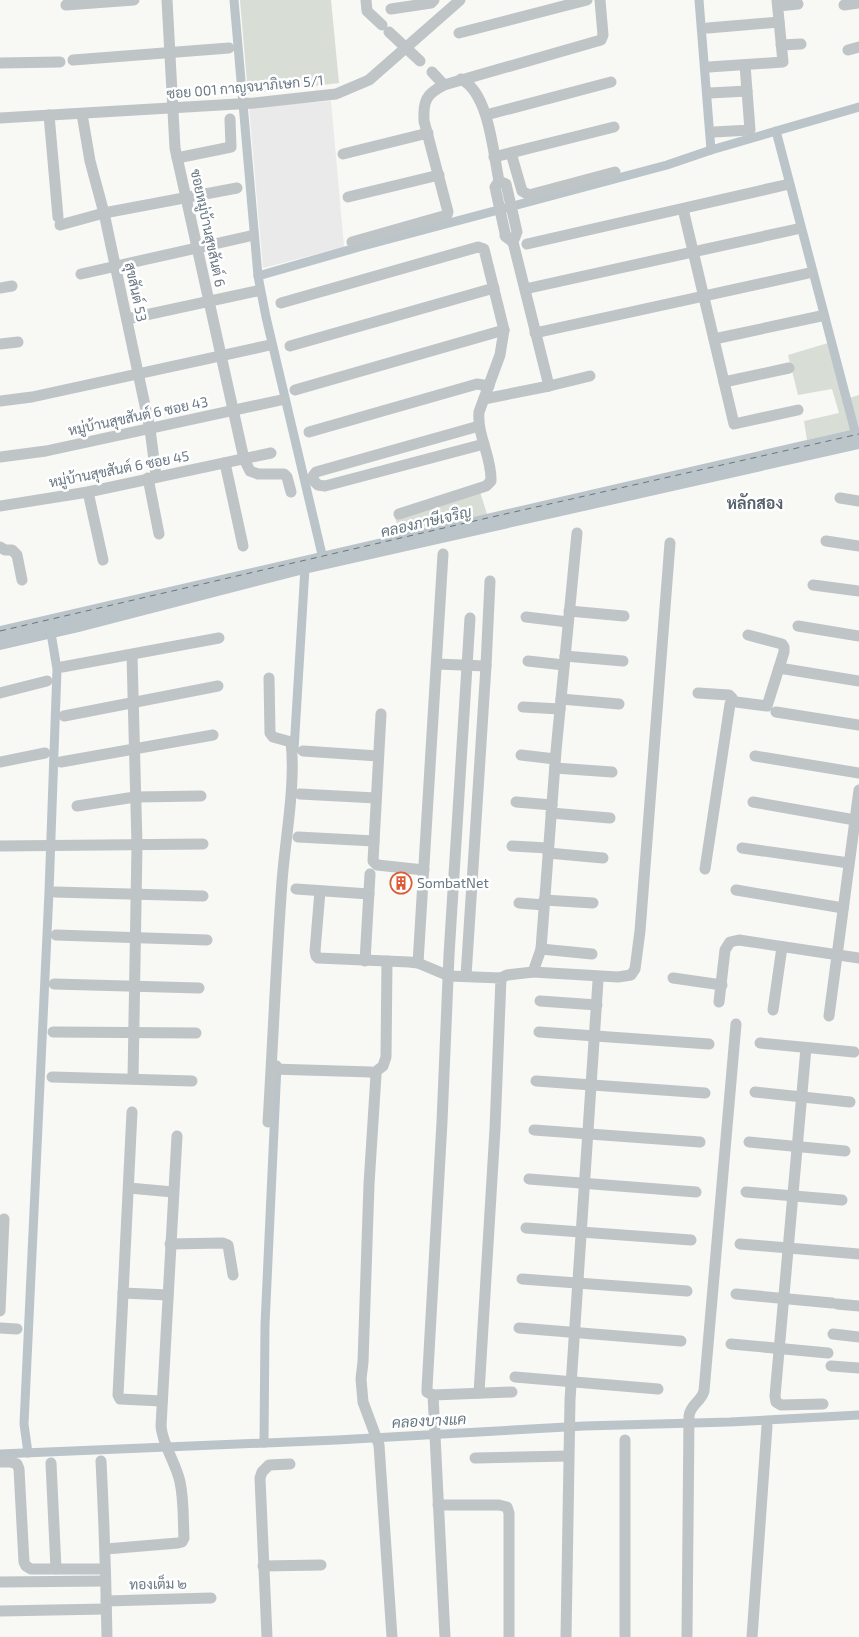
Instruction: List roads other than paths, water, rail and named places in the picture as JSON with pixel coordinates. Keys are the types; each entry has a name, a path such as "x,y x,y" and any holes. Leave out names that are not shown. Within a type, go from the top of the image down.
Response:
{"street":[{"path":"66,5 134,0"},
{"name":"ซอยหมู่บ้านสุขสันต์ 6","path":"167,0 177,158 244,459"},
{"path":"366,0 367,11 420,61"},
{"path":"391,9 431,3 434,0"},
{"name":"ซอย 001 กาญจนาภิเษก 5/1","path":"0,118 254,103 336,94 369,80 460,0"},
{"path":"459,33 587,0"},
{"path":"352,242 446,217 448,212 424,121 423,108 426,97 433,90 461,79 601,40 603,35 600,0"},
{"path":"709,67 783,62 778,3 798,4"},
{"path":"844,5 859,3"},
{"path":"708,28 779,22"},
{"path":"781,45 801,44"},
{"path":"73,60 230,48"},
{"path":"0,63 60,62"},
{"path":"714,132 750,130 745,65"},
{"path":"432,72 444,85"},
{"path":"461,79 467,82 475,91 486,115 500,184 515,237 524,289 548,386"},
{"path":"486,115 611,82"},
{"path":"710,93 747,91"},
{"name":"สุขสันต์ 53","path":"82,114 90,161 116,266 150,429 152,477 159,534"},
{"path":"48,115 59,221 238,188"},
{"path":"177,158 232,147 230,119"},
{"path":"494,157 614,127"},
{"path":"343,154 428,133"},
{"path":"511,153 522,191 529,195 615,172"},
{"path":"348,198 438,175"},
{"path":"500,184 505,236 515,237"},
{"path":"527,244 785,186"},
{"path":"682,209 734,424 798,410"},
{"path":"524,289 797,229"},
{"path":"81,274 250,236"},
{"path":"281,303 478,247 484,249 504,330 500,355 479,412 479,426 492,471 491,481 486,486 399,514"},
{"path":"536,333 809,273"},
{"path":"290,346 494,288"},
{"path":"127,318 257,291"},
{"path":"714,339 821,316"},
{"path":"295,390 504,330"},
{"path":"0,344 18,342"},
{"path":"0,401 32,397 270,345"},
{"path":"724,382 789,368"},
{"path":"484,399 590,376"},
{"path":"309,432 477,384 488,386"},
{"name":"หมู่บ้านสุขสันต์ 6 ซอย 43","path":"0,457 46,451 281,400"},
{"path":"479,426 316,472 313,476 314,481 318,485 325,486 484,444"},
{"name":"หมู่บ้านสุขสันต์ 6 ซอย 45","path":"0,506 88,492 271,453"},
{"path":"244,459 250,471 258,474 284,474 287,477 291,492"},
{"path":"225,463 243,546"},
{"path":"88,492 103,560"},
{"path":"840,498 859,501"},
{"path":"533,972 541,948 560,704 577,533"},
{"path":"826,541 859,546"},
{"path":"320,891 316,956 322,960 418,963 449,976 501,978 507,975 533,972 618,978 631,975 636,969 640,931 670,543"},
{"path":"0,548 12,550 17,555 22,580"},
{"path":"418,963 443,554"},
{"path":"466,976 476,844 490,581"},
{"path":"813,585 859,592"},
{"path":"526,617 624,616"},
{"path":"470,618 427,1392 433,1395 512,1392"},
{"path":"798,626 859,636"},
{"path":"732,702 767,706 779,668 784,647 782,644 748,635"},
{"path":"62,667 219,638"},
{"path":"132,655 136,797 133,1079"},
{"path":"528,661 623,661"},
{"path":"437,664 486,666"},
{"path":"779,668 859,681"},
{"path":"268,1122 292,751 291,742 273,737 270,733 269,678"},
{"path":"0,693 47,681"},
{"path":"64,716 218,686"},
{"path":"698,693 729,695 732,698 705,869"},
{"path":"523,707 560,704 619,704"},
{"path":"776,712 859,725"},
{"path":"381,714 374,864 424,870"},
{"path":"61,762 214,735"},
{"path":"303,751 378,756"},
{"path":"0,762 45,753"},
{"path":"521,755 555,763 612,772"},
{"path":"755,756 859,773"},
{"path":"829,1016 859,790"},
{"path":"300,794 376,798"},
{"path":"77,806 136,797 201,796"},
{"path":"516,802 610,818"},
{"path":"753,802 855,820"},
{"path":"298,837 374,841"},
{"path":"0,846 202,844"},
{"path":"512,846 603,858"},
{"path":"742,848 849,863"},
{"path":"365,960 370,874"},
{"path":"296,889 369,894"},
{"path":"736,890 843,908"},
{"path":"55,892 203,896"},
{"path":"519,903 593,903"},
{"path":"56,935 207,940"},
{"path":"719,1002 725,950 730,942 739,940 859,958"},
{"path":"773,1010 782,947"},
{"path":"541,948 592,954"},
{"path":"272,1069 374,1073 383,1066 386,1057 387,961"},
{"path":"479,1393 495,1129 501,978"},
{"path":"673,978 722,985"},
{"path":"566,1637 568,1428 598,981"},
{"path":"54,984 199,988"},
{"path":"540,1001 597,1006"},
{"path":"687,1637 689,1411 700,1401 704,1391 736,1024"},
{"path":"53,1032 196,1033"},
{"path":"539,1032 709,1044"},
{"path":"760,1043 854,1052"},
{"path":"806,1048 775,1396 776,1402 781,1404 823,1404"},
{"path":"374,1073 376,1075 369,1184 361,1379 363,1402 378,1440 392,1637"},
{"path":"52,1077 192,1080"},
{"path":"536,1081 705,1093"},
{"path":"755,1092 850,1102"},
{"path":"132,1112 118,1395 120,1399 162,1401"},
{"path":"534,1130 700,1142"},
{"path":"106,1548 163,1545 182,1542 184,1538 180,1483 172,1456 163,1438 161,1426 177,1136"},
{"path":"749,1142 845,1151"},
{"path":"530,1179 696,1192"},
{"path":"129,1188 173,1192"},
{"path":"746,1192 842,1200"},
{"path":"0,1311 4,1219"},
{"path":"526,1228 691,1240"},
{"path":"170,1244 223,1243 228,1245 233,1276"},
{"path":"740,1244 859,1254"},
{"path":"522,1279 687,1291"},
{"path":"123,1293 168,1295"},
{"path":"736,1294 859,1306"},
{"path":"0,1328 17,1330"},
{"path":"519,1328 681,1341"},
{"path":"833,1334 859,1336"},
{"path":"731,1344 828,1353"},
{"path":"831,1366 859,1368"},
{"path":"515,1377 658,1388"},
{"path":"433,1395 445,1637"},
{"path":"752,1637 767,1426"},
{"path":"625,1440 625,1637"},
{"path":"475,1458 568,1456"},
{"path":"101,1461 106,1548 107,1637"},
{"path":"0,1462 11,1462 16,1464 18,1469 24,1562 26,1566 31,1569 105,1569"},
{"path":"51,1463 56,1569"},
{"path":"267,1637 260,1478 262,1472 269,1465 290,1464"},
{"path":"438,1505 499,1505 507,1507 509,1513 509,1637"},
{"path":"263,1566 321,1565"},
{"path":"0,1582 105,1581"},
{"name":"ทองเต็ม ๒","path":"0,1611 211,1598"}],"waterway":[{"path":"234,0 258,276 324,563"},
{"path":"699,0 711,150"},
{"path":"258,276 359,247 667,165 711,150 859,107"},
{"path":"776,131 857,439"},
{"path":"294,750 305,568"},
{"path":"28,1453 24,1424 49,892 57,669 50,627"},
{"path":"264,1443 265,1325 277,1065"},
{"name":"คลองบางแค","path":"0,1454 859,1415"}],"place":[{"name":"SombatNet","path":"401,883"}],"district":[{"name":"หลักสอง","path":"755,503"}],"water label":[{"name":"คลองภาษีเจริญ","path":"426,522"}]}
